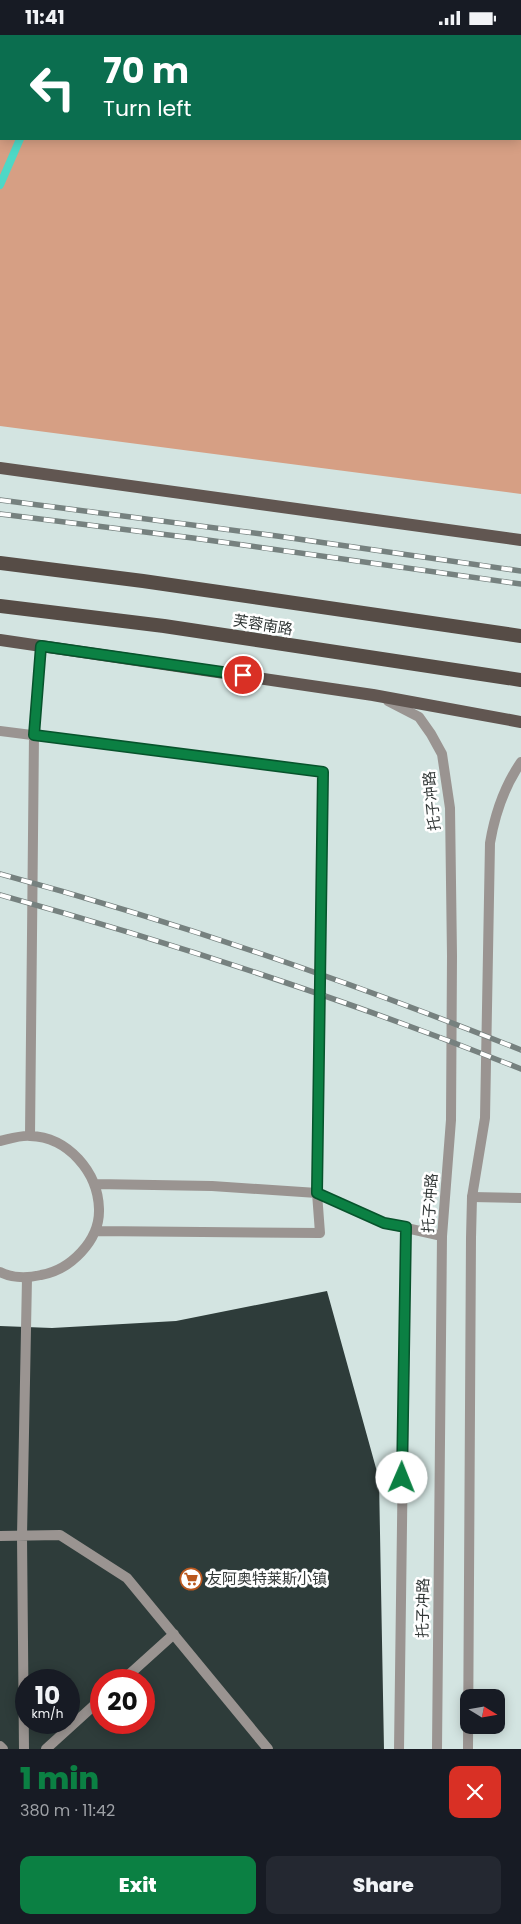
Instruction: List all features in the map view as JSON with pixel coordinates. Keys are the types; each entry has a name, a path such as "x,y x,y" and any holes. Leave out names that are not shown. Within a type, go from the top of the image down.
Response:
{"highway":[{"name":"芙蓉南路","path":"0,563 143,581 521,636"},
{"name":"芙蓉南路","path":"0,606 164,626 521,680"}],"main road":[{"path":"0,468 521,540"},
{"path":"0,640 373,695 521,722"}],"street":[{"path":"30,1135 34,735 41,646"},
{"name":"托子冲路","path":"373,695 402,707 419,717 442,755 447,781 451,854 452,1110 442,1236 437,1749"},
{"path":"0,731 323,772 317,1193 320,1233 95,1231"},
{"path":"468,1749 472,1197 485,1117 490,843 495,817 503,792 521,762"},
{"path":"0,1141 30,1135 58,1142 78,1157 95,1185 99,1210 95,1231 74,1260 53,1273 27,1278 0,1272"},
{"path":"95,1185 212,1186 317,1193 384,1223 442,1236"},
{"path":"472,1197 521,1198"},
{"path":"399,1749 406,1227"},
{"path":"24,1749 22,1536 27,1278"},
{"path":"0,1536 60,1535 127,1578 268,1749"},
{"path":"135,1669 174,1634"},
{"path":"46,1749 90,1709"},
{"path":"0,1746 3,1749"}],"shaded area":[{"path":"0,140 521,140 521,494 0,426"}],"building":[{"name":"友阿奥特莱斯小镇","path":"327,1291 379,1479 384,1749 0,1749 0,1326 52,1328 176,1321"}],"waterway":[{"path":"0,185 20,140"}],"railway":[{"path":"0,500 277,536 521,571"},
{"path":"0,514 193,538 521,584"},
{"path":"0,874 198,933 328,977 521,1050"},
{"path":"0,895 132,933 263,975 393,1020 521,1069"}],"place":[{"name":"友阿奥特莱斯小镇","path":"191,1579"}],"route":[{"path":"243,675 41,646 34,735 323,772 317,1193 384,1223 406,1227 402,1478"}]}
